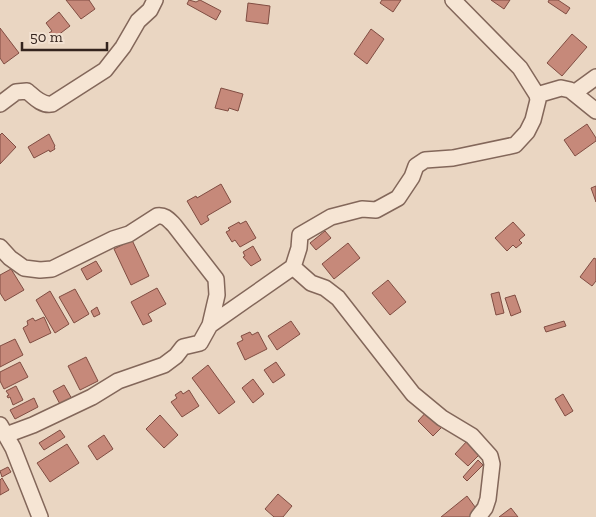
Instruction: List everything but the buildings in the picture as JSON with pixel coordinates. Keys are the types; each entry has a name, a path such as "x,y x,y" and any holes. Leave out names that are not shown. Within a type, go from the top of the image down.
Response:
{"street":[{"path":"0,104 16,92 27,91 42,103 49,105 98,75 115,59 138,21 150,10 155,0"},
{"path":"210,325 293,267 299,248 300,235 331,216 362,210 376,210 398,198 416,166 425,160 453,158 497,150 515,145 527,132 533,120 538,100 537,95 520,68 453,0"},
{"path":"574,93 596,77"},
{"path":"537,95 561,88 570,90 596,111"},
{"path":"0,246 10,258 24,268 52,269 113,239 129,234 157,216 162,215 167,217 174,225 216,279 217,295 210,325 200,343 183,347 176,356 164,365 118,381 92,397 33,425 3,430 13,448 40,517"},
{"path":"293,267 311,283 325,288 338,298 413,394 442,418 472,436 490,456 492,464 488,499 485,508 478,517"}]}
